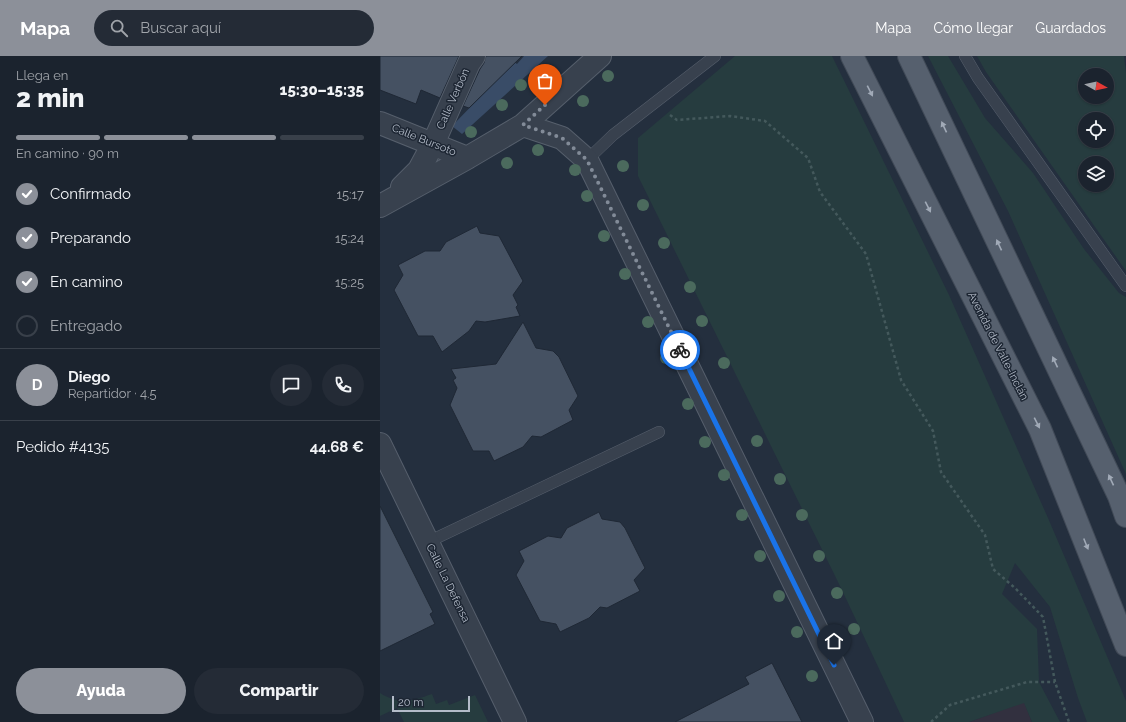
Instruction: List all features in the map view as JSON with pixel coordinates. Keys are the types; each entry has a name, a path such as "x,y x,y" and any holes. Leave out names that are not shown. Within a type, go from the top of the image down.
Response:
{"main road":[{"name":"Avenida de Valle-Inclán","path":"852,56 1040,429 1126,645"},
{"path":"910,56 1119,496 1126,516"}],"street":[{"name":"Calle Verbón","path":"384,203 419,170 433,144 468,63 474,56"},
{"path":"384,203 468,158 523,125 600,56"},
{"name":"Calle Bursoto","path":"380,123 468,158"},
{"path":"523,125 562,138 587,160 862,722"},
{"name":"Calle La Defensa","path":"380,444 515,722"}],"lane":[{"path":"587,160 614,135 715,56"},
{"path":"965,56 978,78 1126,286"},
{"path":"428,542 660,432"}],"path":[{"path":"665,111 677,120 730,116 765,121 808,158 820,192 866,254 901,380 933,431 941,472 985,535 993,569 1015,588 1043,617 1055,682 1069,722"},
{"path":"931,722 950,705 1027,682 1055,682"}],"shaded area":[{"path":"1024,702 1032,722 969,722"}],"green space":[{"path":"735,56 832,56 949,295 1048,518 1126,701 1126,722 1087,722 1078,698 1050,607 1015,563 1002,594 1037,629 1039,682 1060,722 1032,722 1024,703 969,722 904,722 841,588 638,176 638,138"},
{"path":"928,56 948,56 985,118 1033,173 1084,249 1119,293 1126,297 1126,474 1008,211"},
{"path":"977,56 1124,56 1126,73 1126,271 986,72"},
{"path":"380,693 393,699 406,701 432,694 436,704 447,700 449,705 475,695 488,722 404,722 397,708 380,716"}],"water":[{"path":"524,56 548,56 462,134 452,126 514,62 517,64"}],"building":[{"path":"380,56 459,56 440,98 421,90 416,104 380,90"},
{"path":"486,56 522,56 469,108 463,106 484,63"},
{"path":"477,226 480,233 499,236 523,281 513,295 518,305 516,307 520,316 485,322 476,321 469,331 442,352 433,336 418,336 394,290 403,275 398,265 425,251 440,251 446,242"},
{"path":"523,322 536,348 553,351 559,357 578,396 569,410 573,420 541,437 532,436 523,447 494,461 489,451 473,451 450,405 457,388 453,380 456,378 451,369 496,364"},
{"path":"380,506 433,612 430,614 435,624 380,651"},
{"path":"599,512 602,519 620,522 625,528 645,568 634,580 640,591 607,608 600,607 589,618 560,632 556,624 540,621 516,575 524,561 519,551 548,536 561,538 567,528"},
{"path":"772,663 802,722 675,722 749,684 745,677"}],"way so far":[{"path":"545,105 523,125 562,138 587,160 680,350"}],"route":[{"path":"680,350 834,665"}]}
